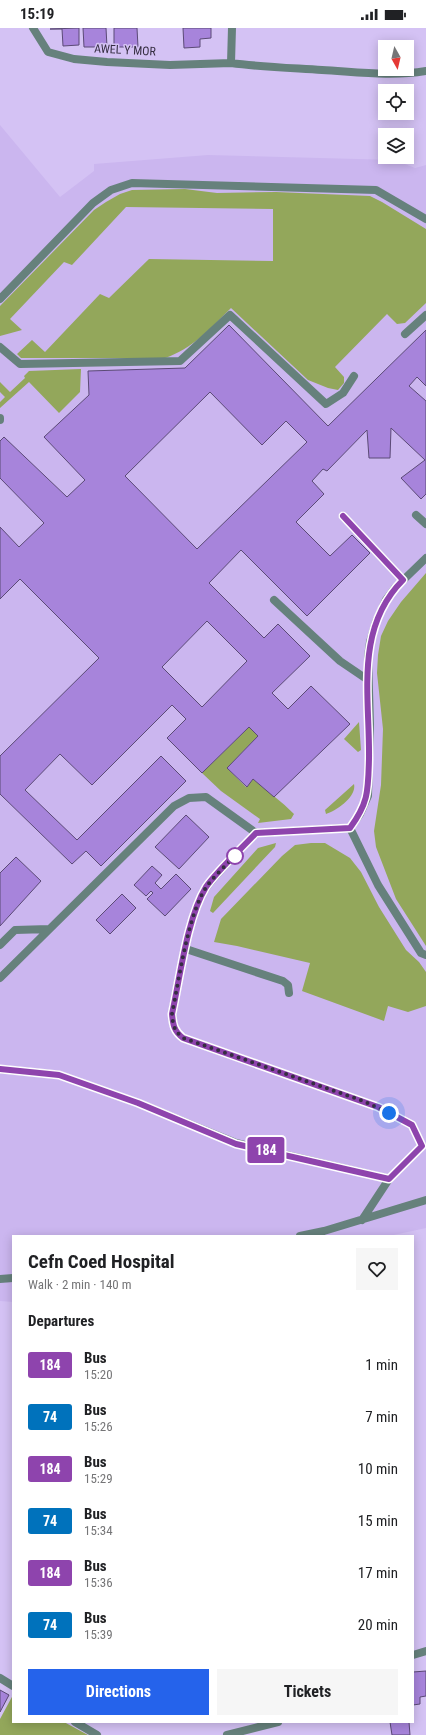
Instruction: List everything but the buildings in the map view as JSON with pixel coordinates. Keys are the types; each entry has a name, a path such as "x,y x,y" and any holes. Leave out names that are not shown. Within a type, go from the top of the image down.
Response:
{"street":[{"name":"AWEL Y MOR","path":"33,28 48,52 74,59 170,65 231,63 285,69 356,73 412,74 426,71"},
{"path":"231,63 232,28"},
{"path":"0,299 93,204 111,190 132,183 376,190 426,219"},
{"path":"0,347 20,364 180,361 230,315 326,404 343,393 354,376"},
{"path":"405,334 426,315"},
{"path":"416,515 426,524"},
{"path":"343,516 403,580"},
{"path":"350,828 360,814 368,796 370,724 368,657 376,622 386,600 403,580 426,558"},
{"path":"274,600 340,661 368,680"},
{"path":"0,978 174,806 189,798 206,797 256,833 350,828"},
{"path":"350,828 378,884 421,953 426,955"},
{"path":"256,833 208,885 199,900 186,949 172,1014 173,1025 176,1032 183,1038 378,1107 412,1125 422,1146 389,1179 362,1220"},
{"path":"0,945 15,930 49,929"},
{"path":"186,949 283,981 288,985 289,992"},
{"path":"0,970 0,978"},
{"path":"0,1069 59,1075 138,1103 236,1144 389,1179"},
{"path":"304,1235 362,1220 426,1200"},
{"path":"0,1279 12,1278"},
{"path":"414,1655 426,1651"},
{"path":"0,1678 12,1685"},
{"path":"77,1723 97,1735"},
{"path":"227,1735 274,1723"}],"shaded area":[{"path":"0,125 60,197 94,171 94,164 208,155 378,160 378,164 405,164 415,168 426,165 426,1228 394,1235 12,1235 12,1302 0,1301"}],"green space":[{"path":"185,189 217,193 276,192 370,196 426,229 426,303 405,323 397,324 387,314 335,367 344,377 344,383 338,390 328,388 308,380 231,308 201,337 184,349 165,358 21,358 17,354 32,340 45,352 100,294 109,298 149,259 273,261 273,209 126,207 72,265 64,262 10,319 22,330 0,336 0,306 94,210 120,194 132,190"},
{"path":"81,369 80,392 59,413 29,382 0,408 0,402 5,397 0,392 0,382 10,392 25,378 24,376 29,371"},
{"path":"426,573 426,946 396,899 376,847 374,831 381,785 383,729 377,673 381,636 388,621 401,602"},
{"path":"359,722 361,750 358,752 344,739"},
{"path":"249,727 258,736 227,768 246,787 253,779 294,814 291,819 258,823 260,819 221,791 202,773"},
{"path":"354,784 352,794 345,803 326,814 325,810"},
{"path":"276,843 275,847 213,913 210,911 214,897 258,848"},
{"path":"325,843 350,858 361,872 379,907 406,950 419,962 426,972 426,1006 408,1012 388,1006 384,1021 302,991 310,963 214,942 221,919 282,856 295,845"},
{"path":"12,1697 12,1723 66,1723 88,1735 0,1735 0,1719"}],"bus line":[{"name":"184","path":"0,1069 59,1075 138,1103 236,1144 389,1179 422,1146 412,1125 378,1107 183,1038 176,1032 173,1025 172,1014 192,922 199,900 208,885 256,833 350,828 360,814 368,796 370,724 368,657 370,642 376,622 386,600 403,580 343,516"}],"route":[{"path":"235,856 237,854 208,885 199,900 192,922 172,1014 173,1025 176,1032 183,1038 363,1101 389,1113"}]}
